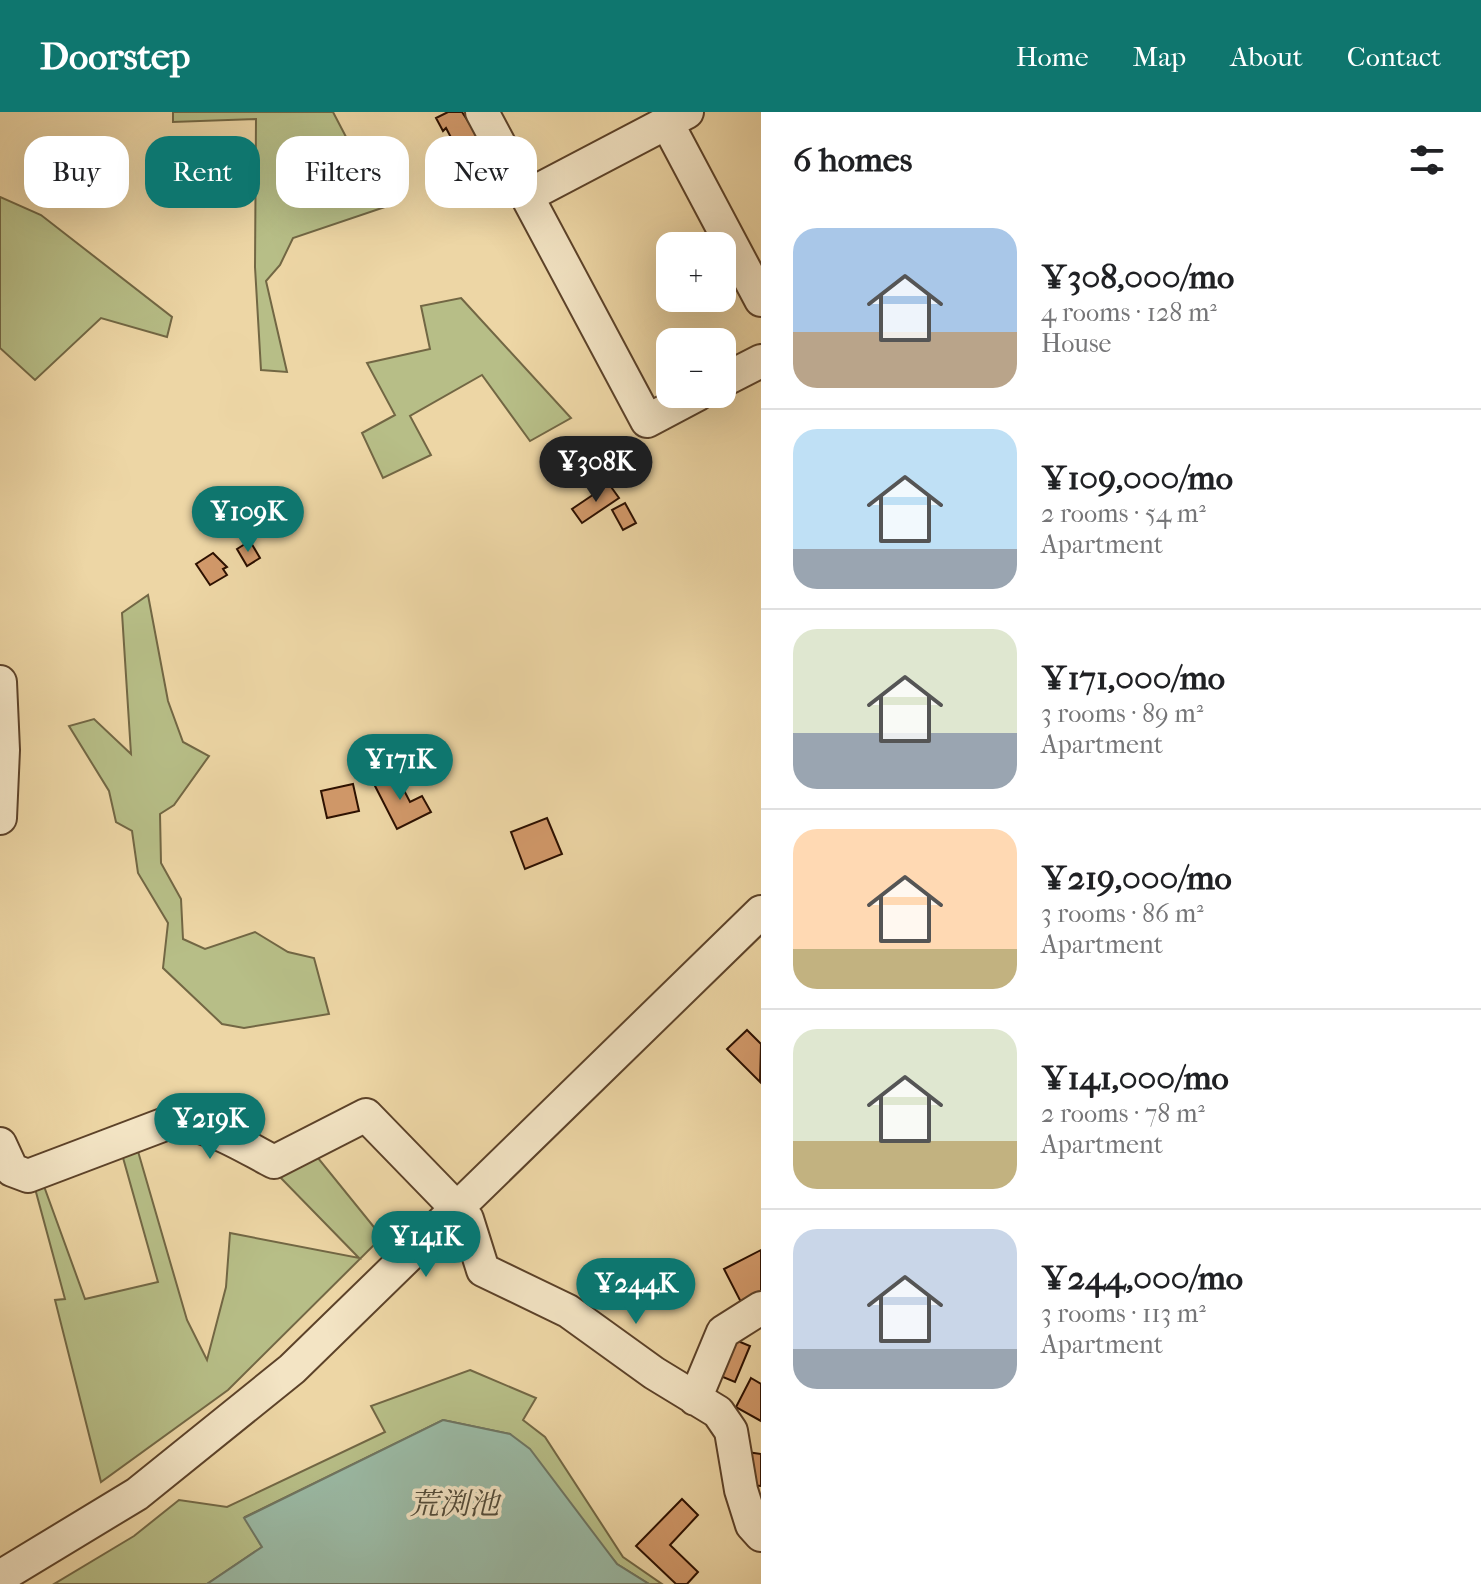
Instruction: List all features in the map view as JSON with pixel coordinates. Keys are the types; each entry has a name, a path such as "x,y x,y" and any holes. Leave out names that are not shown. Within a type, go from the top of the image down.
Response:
{"street":[{"path":"482,112 495,136"},
{"path":"537,191 677,117 761,300"},
{"path":"533,208 647,421 672,408"},
{"path":"736,374 761,361"},
{"path":"0,682 3,750 0,818"},
{"path":"10,1572 101,1519 188,1456 292,1369 761,912"},
{"path":"0,1144 12,1170 28,1176 168,1123 185,1122 208,1129 274,1162 366,1115 467,1219 483,1270 568,1311 726,1420 751,1492 752,1525 761,1535"},
{"path":"695,1399 723,1332 761,1308"}],"green space":[{"path":"173,112 333,112 346,136 276,136 276,208 382,208 293,238 280,265 266,281 287,372 261,370 255,267 255,208 260,208 260,136 256,136 256,119 173,122"},
{"path":"0,197 41,215 172,317 167,337 101,318 35,380 0,348"},
{"path":"461,298 571,418 530,441 482,375 410,416 431,455 383,478 362,433 395,415 367,363 430,349 421,306"},
{"path":"148,595 168,701 183,742 209,756 174,805 160,814 161,863 181,899 183,939 205,949 255,932 288,952 314,958 329,1014 244,1028 222,1024 163,968 168,923 138,873 132,831 116,822 109,791 69,726 94,719 131,754 122,613"},
{"path":"135,1141 187,1320 207,1360 226,1287 230,1233 359,1258 276,1173 314,1153 382,1237 228,1390 101,1482 55,1300 65,1299 33,1181 41,1178 85,1299 158,1282 120,1147"},
{"path":"470,1370 536,1398 523,1420 545,1437 623,1557 662,1584 649,1584 617,1564 510,1434 443,1420 245,1517 262,1547 207,1584 54,1584 134,1536 179,1500 227,1507 385,1432 371,1406"}],"water":[{"name":"荒渕池","path":"443,1420 510,1434 530,1449 617,1564 649,1584 207,1584 262,1547 244,1518"}],"building":[{"path":"448,112 462,112 478,136 450,136 446,128 443,131 436,118"},
{"path":"609,484 619,498 582,523 572,509"},
{"path":"625,503 636,523 623,530 612,510"},
{"path":"250,541 260,558 247,566 237,549"},
{"path":"213,553 227,567 223,569 227,575 210,585 196,564"},
{"path":"396,775 410,802 422,796 431,812 397,829 373,782"},
{"path":"353,784 359,811 327,818 321,791"},
{"path":"547,818 562,854 525,869 511,832"},
{"path":"747,1030 761,1044 760,1082 727,1049"},
{"path":"761,1250 761,1300 744,1308 724,1269"},
{"path":"733,1339 750,1346 735,1382 718,1375"},
{"path":"751,1378 761,1384 761,1421 736,1407"},
{"path":"747,1452 761,1454 761,1486 743,1484"},
{"path":"682,1499 698,1515 670,1545 698,1572 687,1584 676,1584 636,1546"}]}
